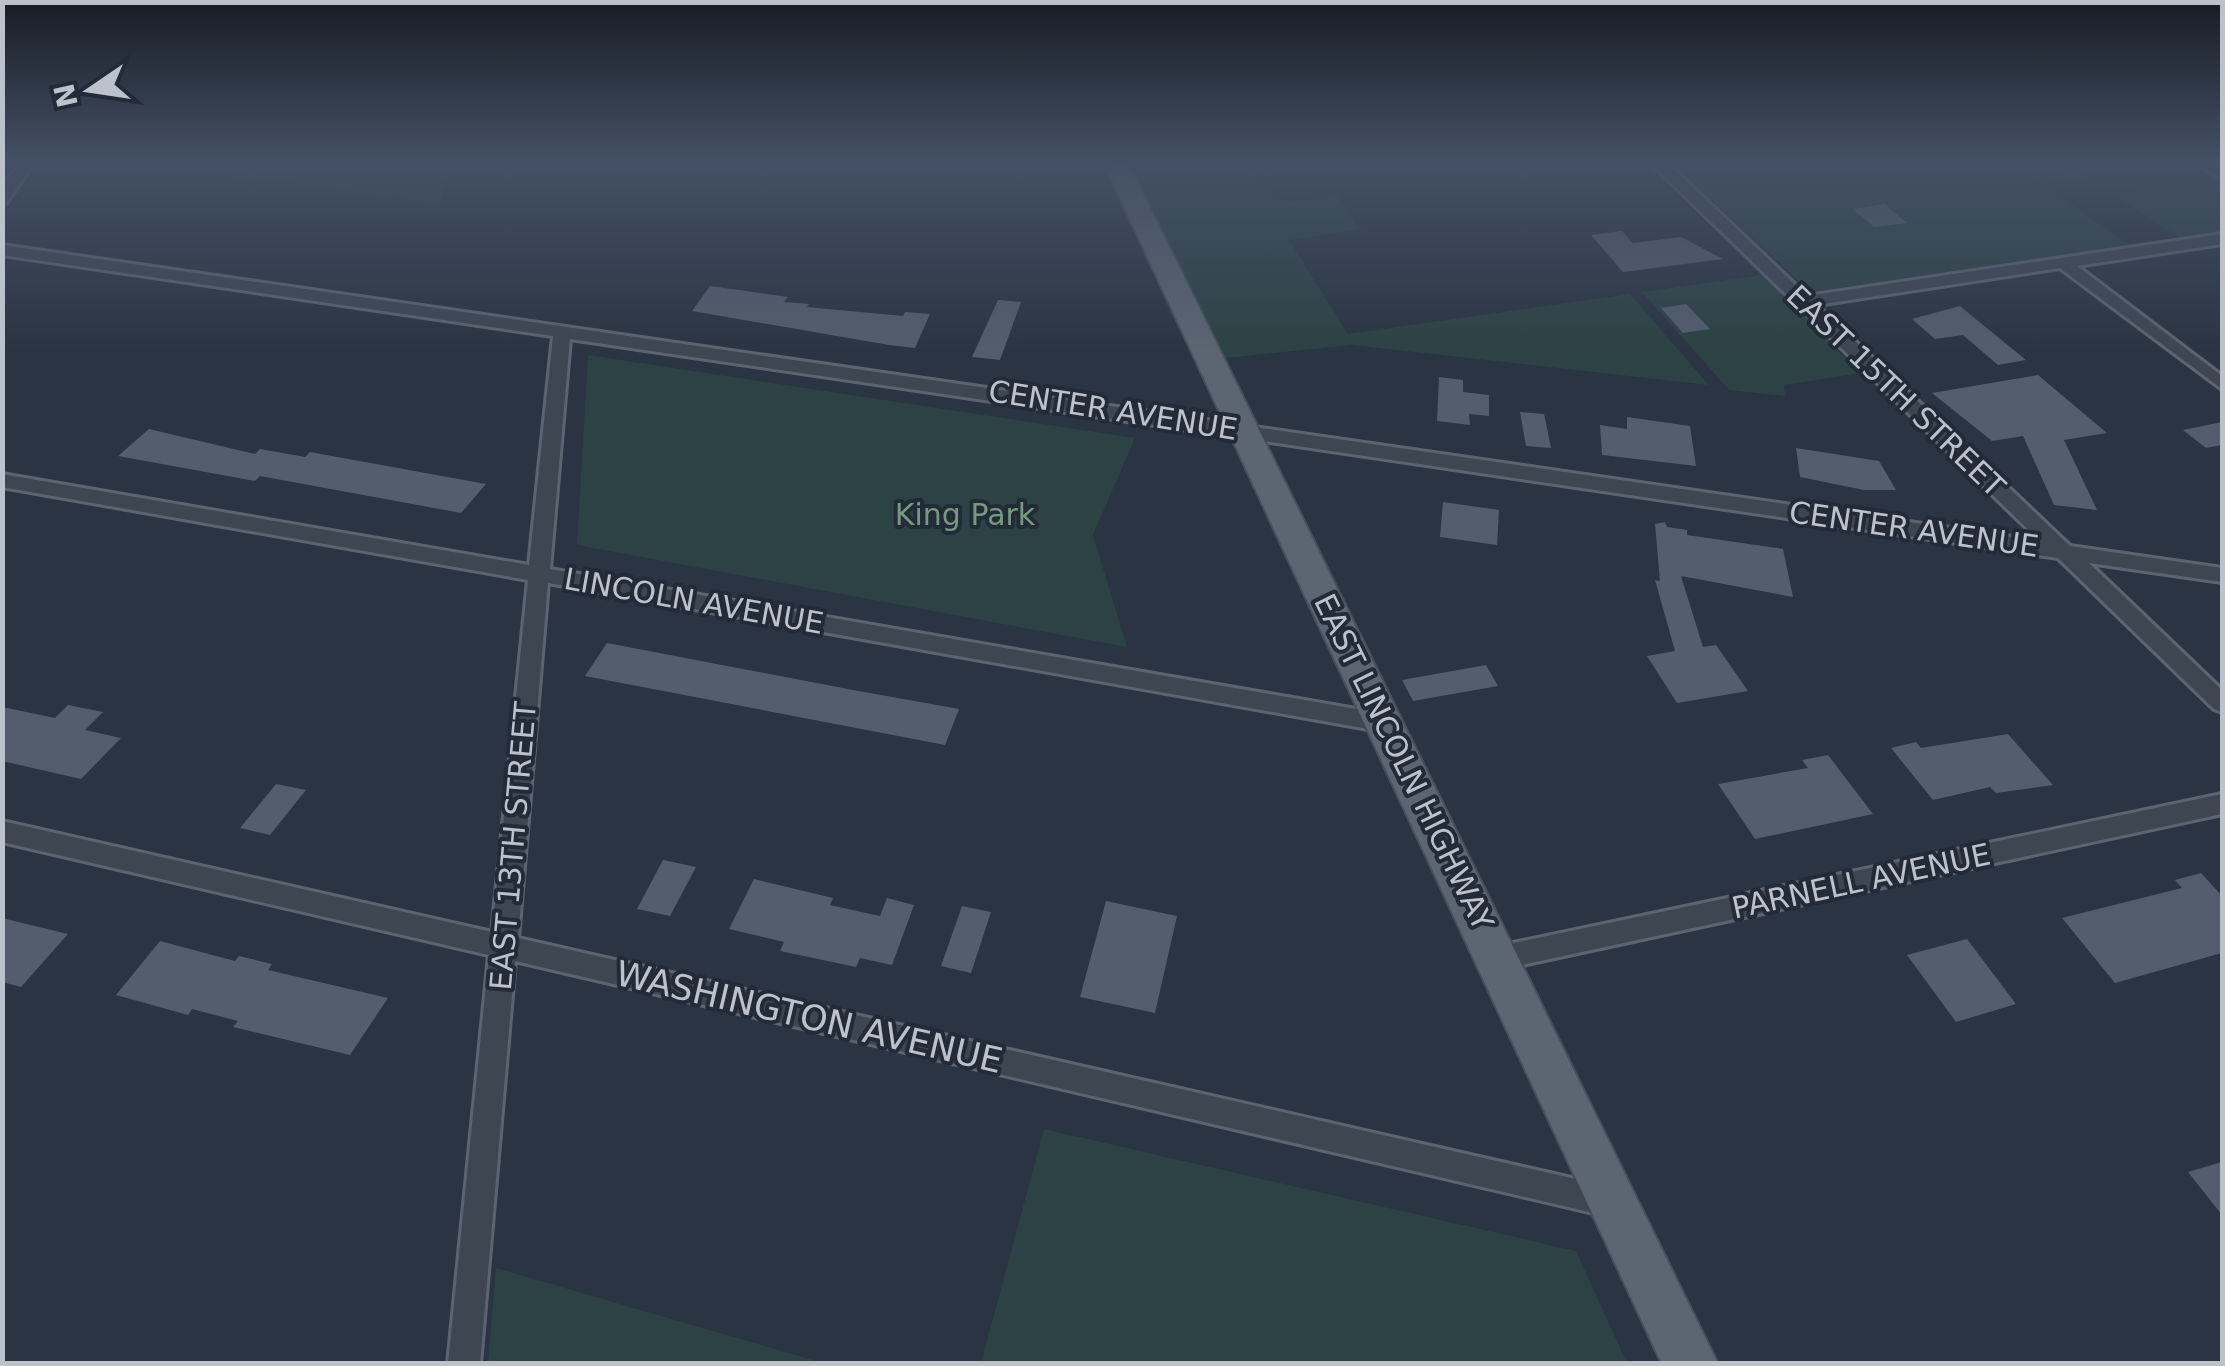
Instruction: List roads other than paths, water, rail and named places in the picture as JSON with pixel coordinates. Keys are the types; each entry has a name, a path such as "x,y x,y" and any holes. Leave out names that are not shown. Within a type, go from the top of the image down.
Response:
{"main road":[{"name":"EAST LINCOLN HIGHWAY","path":"1146,225 1691,1364"}],"street":[{"name":"EAST 15TH STREET","path":"1723,225 2222,704"},
{"path":"1804,302 2222,239"},
{"name":"CENTER AVENUE","path":"2,250 2222,574"},
{"path":"2062,262 2222,384"},
{"name":"EAST 13TH STREET","path":"464,1364 562,329"},
{"name":"LINCOLN AVENUE","path":"2,480 1385,723"},
{"name":"PARNELL AVENUE","path":"1499,958 2222,804"},
{"name":"WASHINGTON AVENUE","path":"2,831 1615,1203"}],"park label":[{"name":"King Park","path":"965,514"}]}
